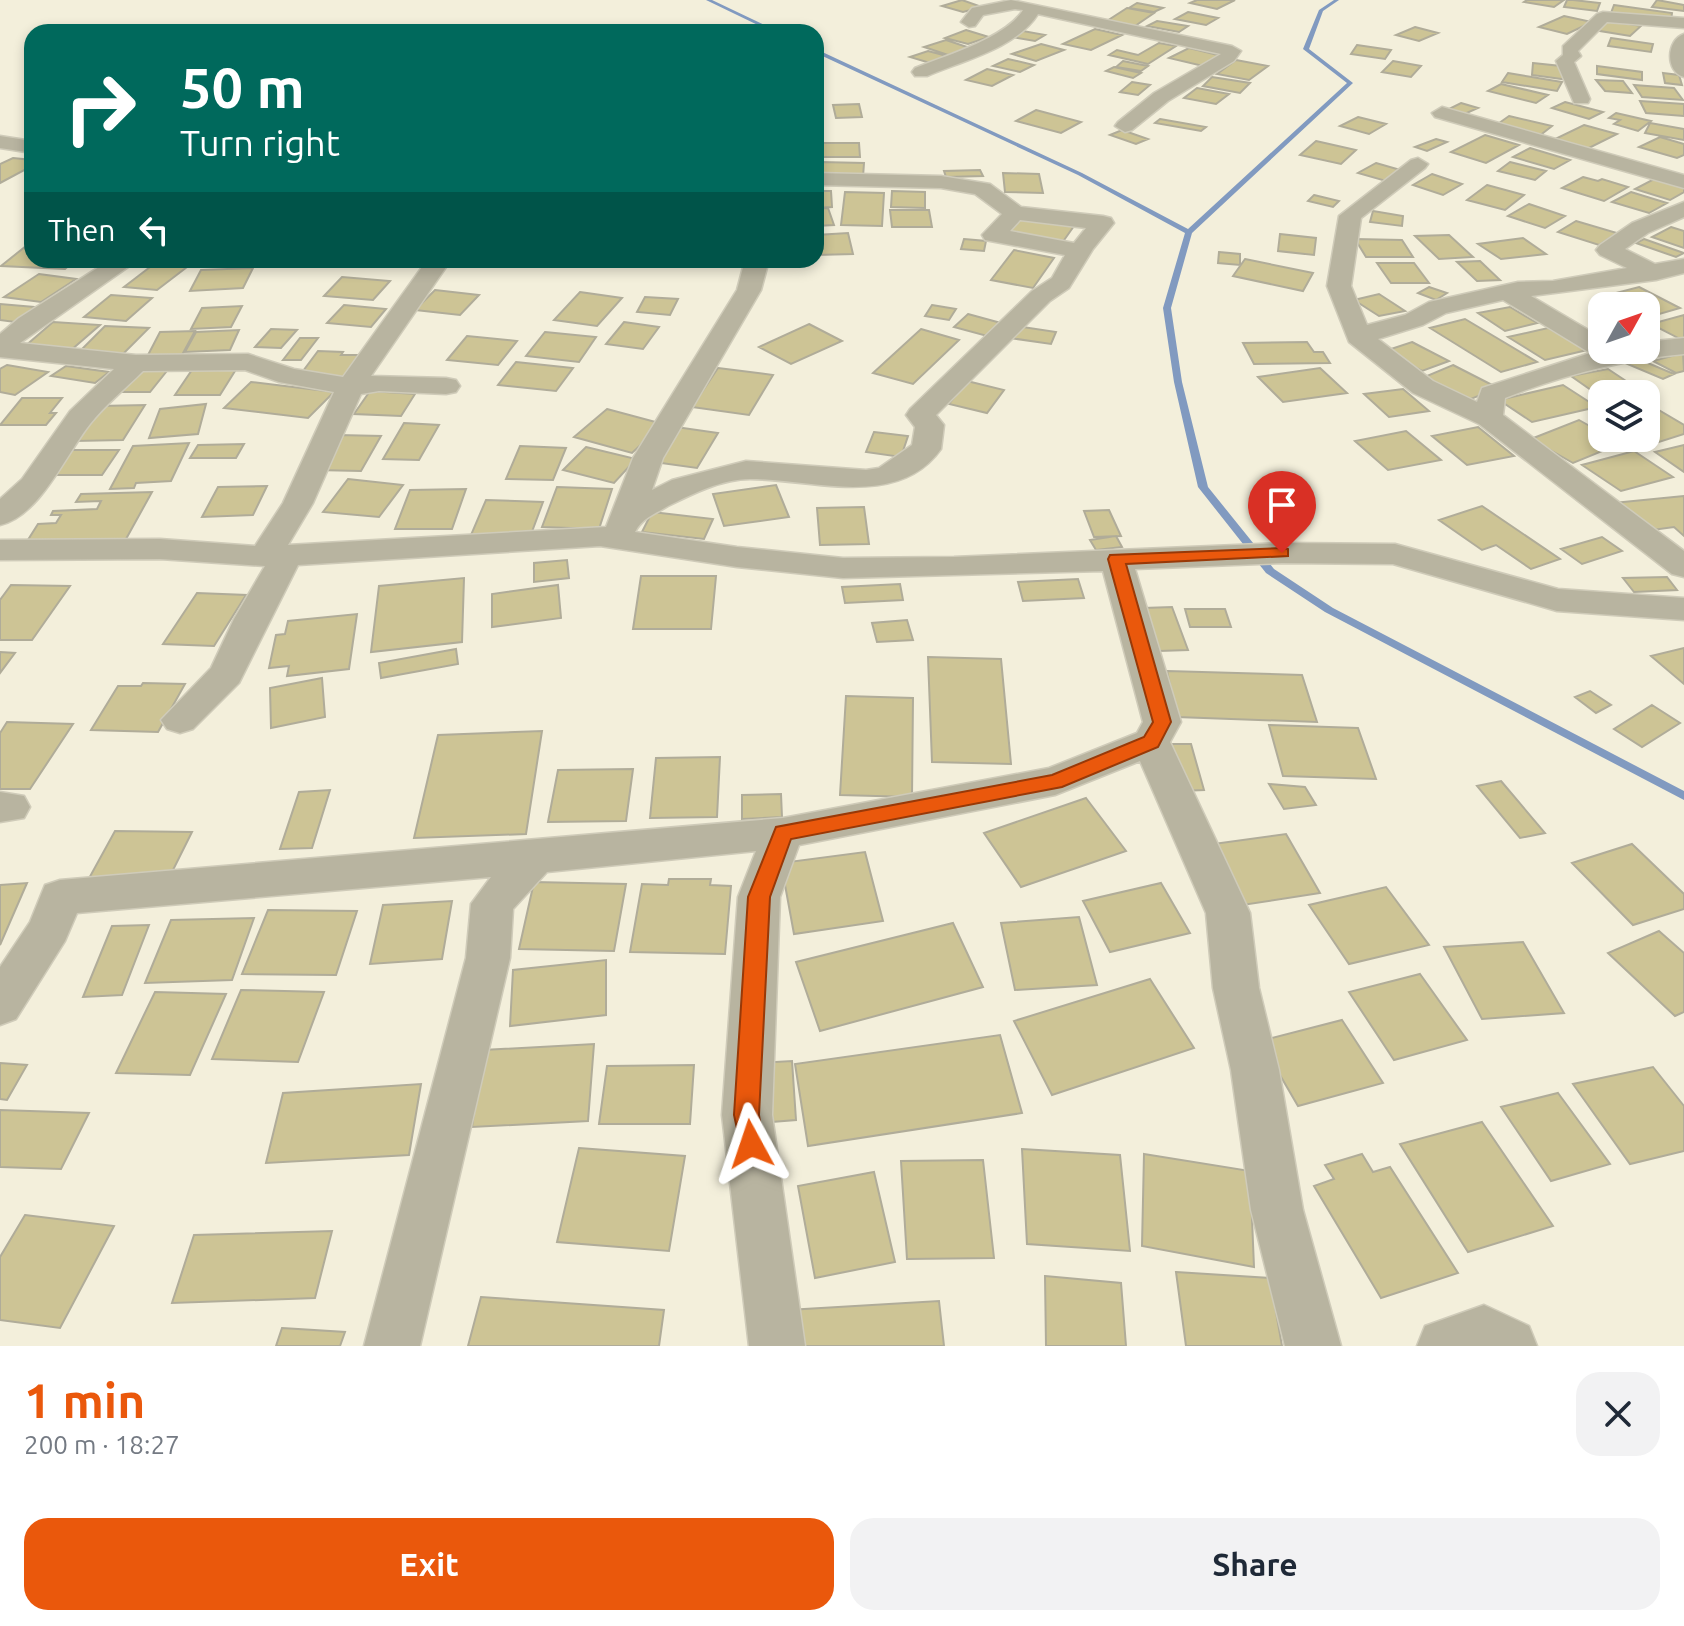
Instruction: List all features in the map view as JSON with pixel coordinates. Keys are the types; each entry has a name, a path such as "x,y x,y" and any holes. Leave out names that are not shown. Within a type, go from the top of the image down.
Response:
{"street":[{"path":"975,0 997,5"},
{"path":"921,72 989,42 1022,23 1030,15 1031,8 1021,3"},
{"path":"969,22 978,11 997,5 1021,3 1232,51 1228,57 1179,89 1161,97 1125,126"},
{"path":"1581,99 1565,61 1572,56 1569,50 1603,17 1684,23"},
{"path":"1684,39 1678,56 1684,72"},
{"path":"1442,113 1684,182"},
{"path":"0,142 24,146"},
{"path":"1656,175 1684,160"},
{"path":"1418,164 1350,216 1339,286 1358,336 1423,387 1489,418 1684,567"},
{"path":"6,558 160,549 276,556 396,551 600,536 622,528 683,486 746,470 866,479 888,476 926,449 930,425 920,415 1041,296 1054,292 1071,270 1080,251 1103,223 1015,213 982,189 941,182 824,179"},
{"path":"1656,273 1608,250 1640,228 1684,209"},
{"path":"1358,336 1414,320 1438,307 1507,292 1656,273 1684,266"},
{"path":"0,348 28,323 114,268"},
{"path":"180,720 226,674 350,387 433,268"},
{"path":"622,528 648,458 749,290 755,268"},
{"path":"1577,284 1591,292"},
{"path":"1507,292 1588,341"},
{"path":"1660,331 1684,345"},
{"path":"1660,347 1684,345"},
{"path":"0,348 136,363 248,362 289,376 350,387 379,383 446,386"},
{"path":"1489,418 1492,394 1588,358"},
{"path":"0,516 33,485 80,417 136,363"},
{"path":"622,528 737,557 843,568 954,567 1282,553 1395,554 1557,600 1684,609"},
{"path":"0,1005 50,928 60,897 783,833 1055,781 1151,742 1162,722 1116,559"},
{"path":"1151,742 1228,913 1236,988 1255,1070 1277,1210 1313,1346"},
{"path":"777,1346 747,1115 759,897 783,833"},
{"path":"392,1346 488,958 492,904 535,857"},
{"path":"1445,1346 1484,1333 1509,1346"}],"building":[{"path":"962,0 982,7 963,12 942,6"},
{"path":"1197,0 1235,0 1217,9 1190,3"},
{"path":"1564,0 1554,7 1524,2"},
{"path":"1567,0 1600,3 1597,11 1564,7"},
{"path":"1657,0 1684,5 1684,11 1652,7"},
{"path":"1137,3 1163,8 1154,12 1129,8"},
{"path":"1614,5 1672,13 1671,20 1611,13"},
{"path":"1127,8 1154,13 1135,26 1107,21"},
{"path":"1188,12 1218,18 1206,25 1175,19"},
{"path":"1564,16 1592,22 1567,34 1539,27"},
{"path":"1606,20 1641,26 1630,36 1594,30"},
{"path":"1157,21 1188,26 1179,32 1147,26"},
{"path":"1415,27 1438,33 1419,41 1396,35"},
{"path":"1012,29 1045,35 1035,41 1001,35"},
{"path":"1095,29 1122,35 1091,50 1063,44"},
{"path":"966,30 989,37 968,44 945,38"},
{"path":"1611,38 1653,44 1651,52 1608,46"},
{"path":"946,40 970,48 948,55 924,47"},
{"path":"1159,43 1176,46 1148,64 1109,55 1117,50 1138,55"},
{"path":"1041,44 1064,50 1036,61 1012,54"},
{"path":"1357,45 1391,50 1385,59 1351,54"},
{"path":"1189,48 1222,56 1203,66 1169,58"},
{"path":"928,51 947,56 930,63 910,57"},
{"path":"1008,59 1034,65 1020,72 993,66"},
{"path":"1236,60 1268,66 1249,80 1217,74"},
{"path":"1123,61 1148,66 1141,71 1116,67"},
{"path":"1393,61 1421,66 1411,77 1382,72"},
{"path":"1533,63 1570,67 1569,80 1532,75"},
{"path":"1597,66 1642,72 1642,80 1597,74"},
{"path":"1114,67 1141,73 1133,78 1106,71"},
{"path":"987,69 1013,75 992,86 966,80"},
{"path":"1508,73 1562,82 1557,91 1502,82"},
{"path":"1663,73 1679,75 1682,85 1665,83"},
{"path":"1212,77 1250,83 1240,93 1203,86"},
{"path":"1596,80 1623,81 1632,93 1605,91"},
{"path":"1132,82 1150,85 1138,95 1120,92"},
{"path":"1501,84 1548,95 1536,103 1488,91"},
{"path":"1634,85 1674,88 1683,100 1642,97"},
{"path":"1197,88 1229,94 1216,104 1184,98"},
{"path":"1640,101 1684,104 1684,116 1646,113"},
{"path":"1565,102 1603,112 1589,119 1552,108"},
{"path":"1461,103 1478,108 1460,116 1443,112"},
{"path":"859,104 862,117 836,118 833,105"},
{"path":"1036,110 1081,122 1061,133 1016,121"},
{"path":"1616,113 1651,121 1638,131 1614,124 1620,120 1609,118"},
{"path":"1509,116 1552,126 1538,137 1495,126"},
{"path":"1358,117 1386,124 1369,134 1340,126"},
{"path":"1160,119 1206,127 1201,131 1155,123"},
{"path":"1650,123 1684,129 1684,140 1645,133"},
{"path":"1584,125 1617,134 1585,150 1553,140"},
{"path":"1122,130 1148,139 1136,144 1110,135"},
{"path":"1485,135 1519,145 1486,163 1451,152"},
{"path":"1660,137 1684,144 1684,155 1677,158 1639,147"},
{"path":"1436,139 1447,142 1427,151 1415,147"},
{"path":"1316,141 1356,150 1341,164 1300,155"},
{"path":"824,143 859,143 860,157 824,157"},
{"path":"1530,148 1570,160 1554,169 1513,157"},
{"path":"13,158 24,159 24,170 0,183 0,164"},
{"path":"824,162 864,163 863,177 824,177"},
{"path":"1510,162 1546,171 1535,180 1498,171"},
{"path":"1376,163 1404,171 1386,181 1358,173"},
{"path":"980,170 983,176 946,177 944,171"},
{"path":"1003,173 1039,174 1043,193 1005,192"},
{"path":"1432,174 1462,184 1443,195 1413,185"},
{"path":"1583,177 1628,187 1604,201 1562,188"},
{"path":"1656,178 1684,187 1684,192 1670,200 1635,189"},
{"path":"1487,185 1524,195 1505,210 1467,200"},
{"path":"824,191 831,191 832,207 824,208"},
{"path":"892,191 925,192 925,208 891,207"},
{"path":"845,192 884,193 882,226 841,225"},
{"path":"1631,192 1667,203 1649,213 1612,202"},
{"path":"1314,195 1339,201 1333,207 1308,201"},
{"path":"1529,204 1565,216 1545,228 1508,216"},
{"path":"824,208 828,208 834,225 824,226"},
{"path":"890,210 929,210 932,227 892,227"},
{"path":"1373,211 1403,216 1402,226 1370,222"},
{"path":"1021,217 1074,226 1062,243 1008,233"},
{"path":"1576,221 1617,233 1599,245 1558,232"},
{"path":"1671,227 1684,231 1684,248 1652,237"},
{"path":"848,233 853,254 824,255 824,234"},
{"path":"1280,234 1316,238 1314,255 1278,251"},
{"path":"1449,235 1473,257 1439,259 1415,236"},
{"path":"1523,238 1546,254 1501,259 1478,244"},
{"path":"964,239 986,241 984,251 961,249"},
{"path":"1355,239 1402,240 1413,257 1366,257"},
{"path":"1644,239 1684,253 1676,257 1636,243"},
{"path":"24,248 24,267 1,266"},
{"path":"1014,250 1054,258 1033,288 991,280"},
{"path":"1219,252 1240,254 1240,265 1218,263"},
{"path":"1245,259 1313,273 1303,291 1233,276"},
{"path":"1480,261 1500,280 1477,281 1457,262"},
{"path":"1377,263 1414,263 1429,283 1391,283"},
{"path":"149,268 186,268 157,290 124,287"},
{"path":"253,268 243,288 190,291 201,270"},
{"path":"39,274 76,279 41,302 4,297"},
{"path":"342,277 390,281 373,300 324,296"},
{"path":"1429,287 1447,293 1436,300 1418,293"},
{"path":"1639,287 1649,292 1620,292"},
{"path":"435,290 479,295 460,315 415,310"},
{"path":"580,292 622,298 597,326 554,320"},
{"path":"1379,294 1405,311 1379,316 1354,300"},
{"path":"111,295 152,298 126,321 84,317"},
{"path":"645,297 678,299 670,315 637,312"},
{"path":"1660,298 1680,308 1660,314"},
{"path":"0,304 35,307 15,322 0,320"},
{"path":"344,305 386,309 371,327 327,323"},
{"path":"932,305 956,309 949,320 925,316"},
{"path":"242,306 231,327 191,329 202,308"},
{"path":"1510,307 1537,323 1505,331 1478,313"},
{"path":"968,314 1001,323 987,336 954,327"},
{"path":"1684,315 1684,341 1660,329 1660,322"},
{"path":"1465,319 1537,362 1501,372 1430,328"},
{"path":"53,322 100,325 70,351 23,348"},
{"path":"624,322 659,327 643,349 606,344"},
{"path":"809,324 842,341 791,364 759,347"},
{"path":"105,326 149,328 119,358 75,356"},
{"path":"1016,326 1056,332 1051,344 1010,338"},
{"path":"1548,328 1587,350 1545,360 1508,337"},
{"path":"271,329 297,330 281,348 255,347"},
{"path":"921,329 959,340 913,384 873,373"},
{"path":"239,330 230,350 185,352 196,332"},
{"path":"195,331 182,355 147,357 160,332"},
{"path":"545,332 596,337 579,362 526,356"},
{"path":"467,336 517,341 498,365 447,360"},
{"path":"300,338 318,338 301,360 283,360"},
{"path":"1307,342 1314,352 1323,352 1330,363 1254,364 1243,343"},
{"path":"1412,342 1449,361 1422,371 1385,351"},
{"path":"318,351 361,355 346,377 300,375"},
{"path":"1683,353 1684,371 1676,373 1659,364 1660,359"},
{"path":"516,362 573,368 556,391 498,385"},
{"path":"240,363 220,395 175,395 196,364"},
{"path":"1627,364 1650,364 1674,374 1663,379"},
{"path":"7,365 48,372 15,395 0,392 0,369"},
{"path":"1453,365 1498,388 1466,401 1422,378"},
{"path":"66,366 109,372 95,383 51,376"},
{"path":"141,367 170,367 150,392 121,392"},
{"path":"718,368 773,375 749,415 692,407"},
{"path":"1320,368 1347,393 1283,402 1258,377"},
{"path":"1608,369 1624,380 1588,380 1588,388 1571,376"},
{"path":"967,381 1004,390 987,413 949,404"},
{"path":"251,382 334,392 308,418 224,408"},
{"path":"1563,385 1588,401 1588,409 1532,422 1499,400"},
{"path":"1403,389 1429,411 1389,417 1364,394"},
{"path":"370,391 415,394 401,416 354,414"},
{"path":"22,398 62,398 50,413 56,413 46,425 0,425"},
{"path":"206,404 198,434 149,438 160,409"},
{"path":"145,405 123,440 75,441 99,406"},
{"path":"607,409 663,424 632,453 574,437"},
{"path":"1660,411 1684,425 1684,434 1660,442"},
{"path":"1579,420 1588,425 1588,452 1600,452 1573,463 1531,439"},
{"path":"404,423 439,425 419,460 383,459"},
{"path":"676,427 718,433 697,468 654,462"},
{"path":"1478,427 1514,456 1467,465 1432,436"},
{"path":"1406,431 1441,460 1388,470 1355,441"},
{"path":"874,432 908,436 901,457 866,452"},
{"path":"338,435 381,436 361,471 317,470"},
{"path":"189,443 171,481 136,483 134,488 110,489 133,446"},
{"path":"244,444 236,458 190,458 198,445"},
{"path":"1684,445 1684,472 1655,452"},
{"path":"520,446 566,448 553,480 506,479"},
{"path":"586,447 636,459 614,483 563,470"},
{"path":"67,450 119,450 102,475 49,475"},
{"path":"1636,452 1673,477 1621,491 1582,465"},
{"path":"348,479 403,485 379,517 323,512"},
{"path":"776,485 789,517 724,526 713,494"},
{"path":"267,486 253,515 202,517 218,487"},
{"path":"557,487 612,489 599,529 542,527"},
{"path":"466,489 452,529 395,529 410,490"},
{"path":"152,492 126,539 26,543 38,524 56,523 61,515 51,515 53,511 97,509 101,501 76,502 81,494"},
{"path":"1684,496 1684,536 1674,527 1645,531 1613,503"},
{"path":"486,500 543,502 530,537 471,535"},
{"path":"1482,506 1560,559 1531,569 1496,545 1482,550 1439,520"},
{"path":"864,507 869,544 820,545 817,508"},
{"path":"1109,510 1121,536 1094,537 1084,511"},
{"path":"652,512 713,519 704,539 642,532"},
{"path":"1116,536 1122,547 1096,550 1090,540"},
{"path":"1602,537 1622,551 1582,564 1561,549"},
{"path":"567,560 569,578 534,582 534,563"},
{"path":"641,576 716,576 711,629 633,629"},
{"path":"1667,577 1677,590 1634,592 1623,578"},
{"path":"464,578 462,642 371,652 379,586"},
{"path":"1078,579 1084,598 1023,601 1018,582"},
{"path":"900,584 903,600 845,603 842,587"},
{"path":"11,585 70,586 32,640 0,640 0,600"},
{"path":"558,585 561,618 492,627 492,594"},
{"path":"197,593 246,595 214,646 163,644"},
{"path":"1172,607 1188,650 1159,651 1144,608"},
{"path":"1185,609 1225,609 1231,627 1190,627"},
{"path":"357,614 349,669 287,676 289,666 269,668 276,635 285,634 288,621"},
{"path":"907,620 913,640 877,642 872,623"},
{"path":"1684,648 1684,684 1651,656"},
{"path":"456,649 458,664 381,678 379,663"},
{"path":"0,652 15,653 0,673"},
{"path":"928,657 1001,659 1011,764 932,762"},
{"path":"1167,671 1302,675 1317,722 1177,717"},
{"path":"322,678 325,717 271,728 270,688"},
{"path":"143,683 185,684 158,732 91,730 118,686 141,686"},
{"path":"1590,691 1611,705 1596,713 1575,697"},
{"path":"846,696 913,698 912,797 840,795"},
{"path":"1652,705 1680,723 1642,747 1614,729"},
{"path":"7,722 73,724 30,789 0,789 0,733"},
{"path":"1269,725 1358,728 1376,779 1283,776"},
{"path":"542,731 526,834 414,838 438,735"},
{"path":"1168,744 1191,744 1204,790 1181,791"},
{"path":"720,757 717,817 650,818 656,758"},
{"path":"633,769 626,821 548,822 558,770"},
{"path":"1501,781 1545,833 1520,838 1477,786"},
{"path":"1269,784 1305,787 1316,805 1284,809"},
{"path":"330,790 312,848 280,849 299,792"},
{"path":"781,794 782,817 742,819 742,795"},
{"path":"1086,798 1126,851 1021,887 984,833"},
{"path":"115,831 192,832 167,882 87,882"},
{"path":"1286,834 1320,893 1236,906 1206,845"},
{"path":"1632,844 1684,894 1684,909 1633,925 1572,863"},
{"path":"865,852 883,921 794,934 781,863"},
{"path":"669,879 711,879 710,885 731,886 725,954 630,952 642,884 668,885"},
{"path":"534,882 626,884 614,951 519,949"},
{"path":"27,883 0,945 0,885"},
{"path":"1161,883 1190,933 1110,952 1083,901"},
{"path":"1386,887 1429,945 1349,964 1309,905"},
{"path":"452,901 442,959 370,964 383,905"},
{"path":"268,910 357,911 336,975 242,974"},
{"path":"1079,917 1097,985 1015,990 1001,923"},
{"path":"254,918 232,980 145,983 171,920"},
{"path":"953,923 983,987 820,1031 796,962"},
{"path":"149,925 122,995 83,997 112,926"},
{"path":"1659,931 1684,953 1684,1012 1675,1016 1608,953"},
{"path":"1523,942 1564,1013 1482,1019 1444,947"},
{"path":"606,960 606,1015 510,1026 513,970"},
{"path":"1420,974 1467,1040 1394,1060 1349,992"},
{"path":"1150,979 1194,1048 1052,1095 1014,1021"},
{"path":"241,990 324,992 298,1062 212,1059"},
{"path":"155,992 226,994 190,1075 116,1073"},
{"path":"1342,1020 1383,1083 1298,1106 1260,1041"},
{"path":"1000,1035 1022,1113 808,1146 795,1064"},
{"path":"594,1044 588,1121 472,1127 483,1050"},
{"path":"792,1061 796,1120 759,1123 758,1063"},
{"path":"0,1063 27,1065 7,1100 0,1099"},
{"path":"694,1065 690,1124 599,1124 607,1066"},
{"path":"1653,1067 1684,1106 1684,1151 1630,1164 1573,1084"},
{"path":"421,1084 409,1155 266,1163 283,1093"},
{"path":"1558,1093 1610,1164 1551,1181 1501,1107"},
{"path":"0,1110 89,1113 61,1169 0,1167"},
{"path":"1482,1122 1553,1226 1468,1252 1400,1144"},
{"path":"579,1148 685,1156 669,1251 557,1242"},
{"path":"1022,1149 1120,1155 1130,1251 1027,1244"},
{"path":"1144,1154 1250,1171 1254,1267 1142,1246"},
{"path":"1362,1154 1373,1172 1390,1167 1458,1273 1381,1298 1314,1186 1334,1179 1325,1165"},
{"path":"983,1160 994,1258 907,1259 901,1161"},
{"path":"874,1172 895,1262 815,1278 798,1186"},
{"path":"25,1215 114,1226 60,1328 0,1320 0,1257"},
{"path":"332,1231 315,1298 172,1303 194,1235"},
{"path":"1176,1272 1270,1278 1282,1346 1186,1346"},
{"path":"1045,1276 1121,1283 1126,1346 1046,1346"},
{"path":"481,1297 664,1310 659,1346 468,1346"},
{"path":"939,1301 944,1346 790,1346 788,1310"},
{"path":"282,1328 345,1332 340,1346 276,1346"}],"waterway":[{"path":"708,0 759,24"},
{"path":"1189,232 1350,83 1306,49 1321,10 1337,0"},
{"path":"824,55 1080,174 1189,232"},
{"path":"1189,232 1167,308 1178,382 1203,487 1270,571 1329,610 1684,796"}],"route":[{"path":"751,1144 747,1115 759,897 783,833 1055,781 1151,742 1162,722 1116,559 1282,553"}]}
